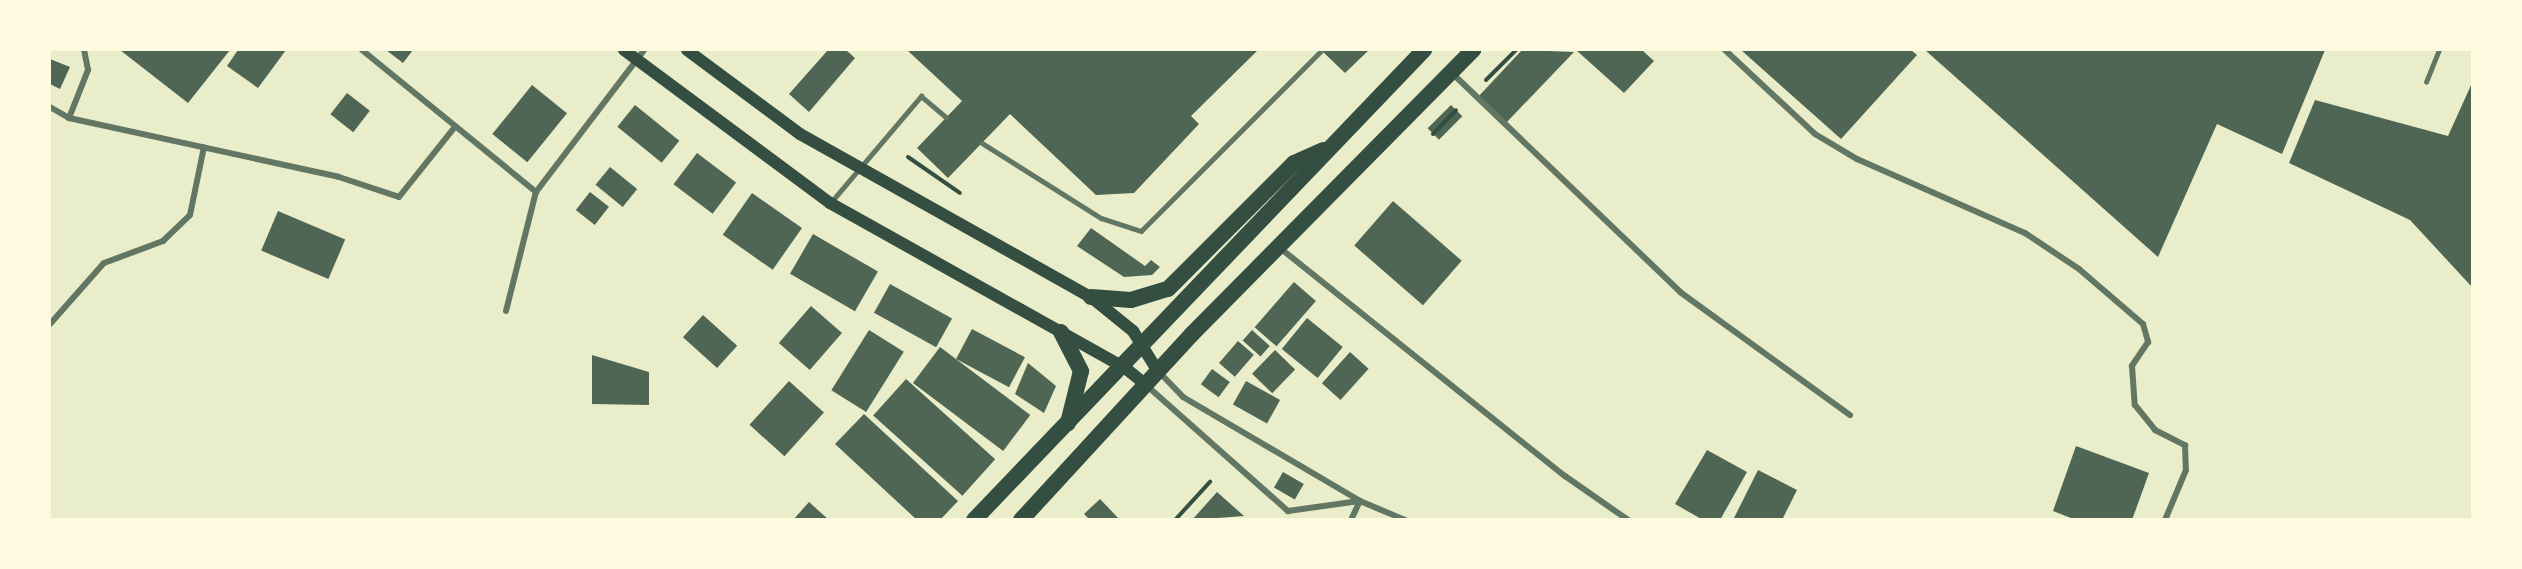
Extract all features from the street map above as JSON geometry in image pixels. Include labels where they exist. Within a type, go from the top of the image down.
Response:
[{"type":"highway","points":[[974,519],[1124,367],[1424,50]]},
{"type":"highway","points":[[1021,519],[1144,383],[1280,248],[1473,50]]},
{"type":"highway","points":[[1091,297],[1131,300],[1168,289],[1294,163],[1329,148]]},
{"type":"highway","points":[[1061,332],[1081,371],[1067,424]]},
{"type":"main road","points":[[624,50],[640,55],[830,203],[1124,367],[1144,383]]},
{"type":"main road","points":[[687,50],[800,134],[856,168],[1091,297],[1144,344],[1157,370]]},
{"type":"street","points":[[69,117],[88,70],[84,50]]},
{"type":"street","points":[[362,50],[454,128],[536,192]]},
{"type":"street","points":[[1725,50],[1815,134],[1857,159],[2025,233],[2079,268],[2144,324],[2148,342],[2132,366],[2135,405],[2155,430],[2185,445],[2186,470],[2165,519]]},
{"type":"street","points":[[506,311],[536,192],[640,55]]},
{"type":"street","points":[[1451,72],[1680,292],[1850,415]]},
{"type":"street","points":[[50,107],[69,117],[204,147],[399,197],[454,128]]},
{"type":"street","points":[[50,324],[104,263],[163,241],[190,215],[204,147]]},
{"type":"street","points":[[1280,248],[1565,476],[1628,519]]},
{"type":"street","points":[[1157,370],[1183,397],[1360,501],[1405,519]]},
{"type":"street","points":[[1144,383],[1288,511],[1360,501]]},
{"type":"street","points":[[1351,519],[1360,501]]},
{"type":"lane","points":[[982,143],[1101,218],[1141,231],[1322,50]]},
{"type":"lane","points":[[2426,82],[2439,50]]},
{"type":"lane","points":[[830,203],[856,168],[921,96],[946,117]]},
{"type":"path","points":[[1486,80],[1516,50]]},
{"type":"path","points":[[1433,134],[1456,110]]},
{"type":"path","points":[[908,157],[960,193]]},
{"type":"path","points":[[1176,519],[1210,482]]},
{"type":"building","points":[[120,50],[230,50],[188,103]]},
{"type":"building","points":[[238,50],[286,50],[258,88],[227,66]]},
{"type":"building","points":[[386,50],[413,50],[403,63]]},
{"type":"building","points":[[828,50],[846,50],[855,58],[809,112],[789,94]]},
{"type":"building","points":[[907,50],[1258,50],[1191,116],[1199,124],[1134,193],[1096,195],[1010,114],[948,178],[917,148],[962,101]]},
{"type":"building","points":[[1321,50],[1369,50],[1345,73]]},
{"type":"building","points":[[1522,50],[1574,52],[1505,124],[1477,98]]},
{"type":"building","points":[[1576,50],[1642,50],[1654,61],[1624,93]]},
{"type":"building","points":[[1741,50],[1911,50],[1917,55],[1841,139]]},
{"type":"building","points":[[1925,50],[2325,50],[2282,154],[2217,124],[2158,257]]},
{"type":"building","points":[[50,59],[70,67],[60,89],[50,84]]},
{"type":"building","points":[[2472,83],[2472,287],[2410,220],[2289,163],[2315,100],[2448,136]]},
{"type":"building","points":[[532,85],[567,113],[527,162],[492,134]]},
{"type":"building","points":[[347,93],[370,111],[353,132],[330,114]]},
{"type":"building","points":[[635,105],[679,141],[662,163],[617,127]]},
{"type":"building","points":[[1451,105],[1462,116],[1439,140],[1428,128]]},
{"type":"building","points":[[697,153],[736,182],[713,214],[674,184]]},
{"type":"building","points":[[610,167],[637,189],[623,207],[596,185]]},
{"type":"building","points":[[590,192],[609,207],[595,225],[576,210]]},
{"type":"building","points":[[752,193],[802,228],[773,270],[723,235]]},
{"type":"building","points":[[1393,201],[1462,261],[1423,305],[1354,246]]},
{"type":"building","points":[[278,211],[345,240],[328,279],[261,251]]},
{"type":"building","points":[[1091,228],[1145,266],[1151,260],[1160,267],[1152,275],[1124,277],[1077,246]]},
{"type":"building","points":[[813,234],[878,271],[855,311],[790,274]]},
{"type":"building","points":[[1294,282],[1316,301],[1277,346],[1255,327]]},
{"type":"building","points":[[890,284],[952,318],[936,347],[874,313]]},
{"type":"building","points":[[811,306],[842,333],[810,370],[779,343]]},
{"type":"building","points":[[703,315],[737,346],[717,368],[683,337]]},
{"type":"building","points":[[1307,318],[1343,347],[1318,378],[1282,349]]},
{"type":"building","points":[[972,329],[1025,357],[1009,387],[956,359]]},
{"type":"building","points":[[869,330],[904,352],[866,412],[831,390]]},
{"type":"building","points":[[1252,330],[1270,346],[1260,356],[1243,340]]},
{"type":"building","points":[[1238,341],[1254,355],[1235,377],[1219,363]]},
{"type":"building","points":[[940,347],[1030,415],[1003,451],[913,383]]},
{"type":"building","points":[[1275,350],[1295,369],[1272,393],[1252,374]]},
{"type":"building","points":[[1350,352],[1369,369],[1340,400],[1322,383]]},
{"type":"building","points":[[592,355],[649,372],[649,405],[592,404]]},
{"type":"building","points":[[1028,363],[1056,386],[1044,413],[1015,394]]},
{"type":"building","points":[[1212,369],[1230,382],[1219,397],[1201,384]]},
{"type":"building","points":[[906,379],[995,459],[962,496],[873,415]]},
{"type":"building","points":[[789,381],[824,412],[784,456],[750,425]]},
{"type":"building","points":[[1246,381],[1280,400],[1267,424],[1233,405]]},
{"type":"building","points":[[864,414],[958,501],[940,520],[917,520],[835,444]]},
{"type":"building","points":[[2076,446],[2149,473],[2132,520],[2076,520],[2053,511]]},
{"type":"building","points":[[1707,450],[1747,472],[1720,520],[1703,520],[1675,504]]},
{"type":"building","points":[[1758,470],[1797,490],[1782,520],[1733,520]]},
{"type":"building","points":[[1283,472],[1304,484],[1295,500],[1274,488]]},
{"type":"building","points":[[1217,492],[1244,516],[1192,520]]},
{"type":"building","points":[[1100,499],[1120,520],[1090,520],[1084,514]]},
{"type":"building","points":[[809,502],[829,520],[793,520]]}]
